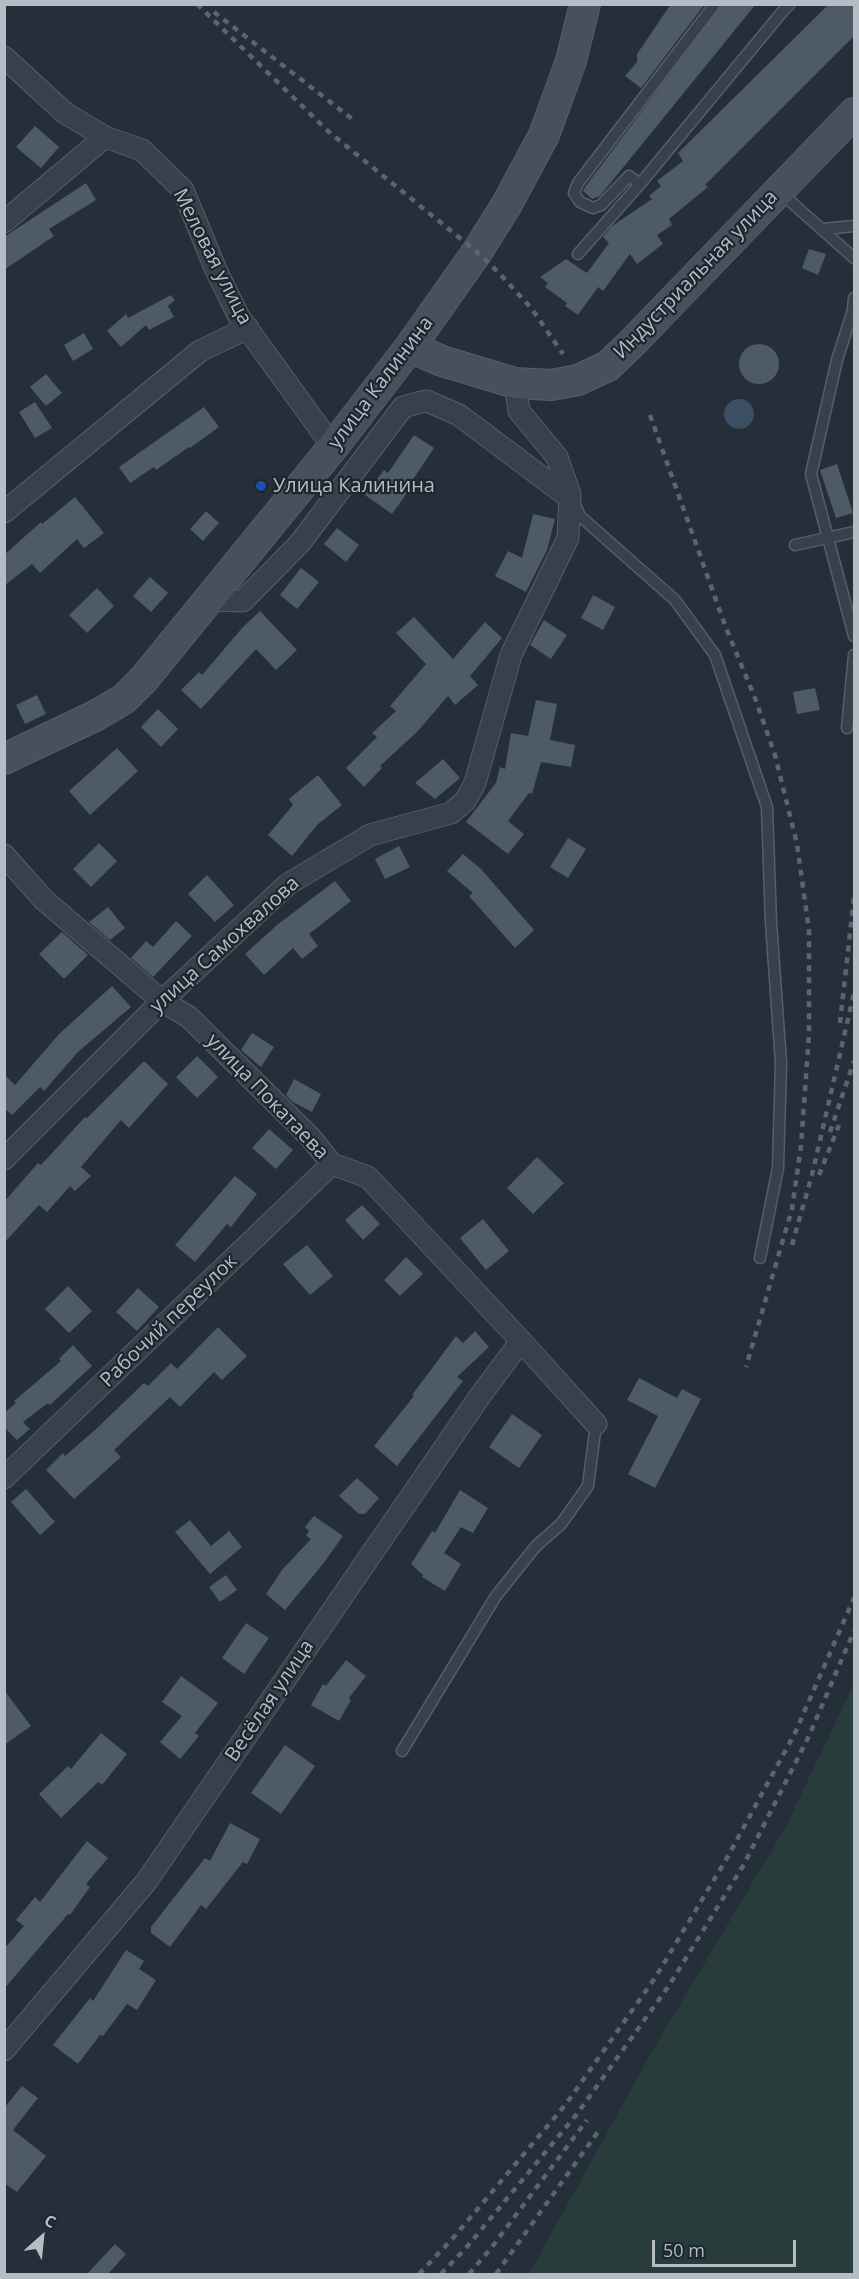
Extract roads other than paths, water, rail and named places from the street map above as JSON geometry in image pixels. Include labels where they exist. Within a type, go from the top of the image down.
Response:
[{"type":"main road","name":"улица Калинина","points":[[4,759],[95,716],[124,699],[144,679],[333,447],[410,347],[477,252],[507,204],[544,135],[571,61],[585,4]]},
{"type":"main road","name":"Индустриальная улица","points":[[410,347],[442,361],[514,383],[551,385],[578,380],[608,366],[855,113]]},
{"type":"street","name":"Меловая улица","points":[[4,57],[65,113],[105,137],[141,150],[183,190],[238,317],[333,447]]},
{"type":"street","points":[[4,222],[105,137]]},
{"type":"street","points":[[4,512],[200,351],[248,328]]},
{"type":"street","name":"улица Самохвалова","points":[[4,1159],[162,1001],[288,884],[370,835],[451,813],[465,801],[475,783],[511,655],[568,538],[570,494],[557,457],[519,411],[514,383]]},
{"type":"street","points":[[208,600],[243,601],[300,543],[404,407],[421,402],[427,401],[459,415],[563,493],[570,494]]},
{"type":"street","name":"улица Покатаева","points":[[4,855],[44,900],[162,1001],[189,1017],[312,1138],[332,1164],[368,1177],[596,1424]]},
{"type":"street","name":"Рабочий переулок","points":[[4,1478],[332,1164]]},
{"type":"street","name":"Весёлая улица","points":[[4,2050],[146,1882],[480,1396],[521,1341]]},
{"type":"lane","points":[[640,184],[629,176],[601,205],[593,208],[580,202],[574,193],[578,183],[715,4]]},
{"type":"lane","points":[[578,254],[640,184],[790,4]]},
{"type":"lane","points":[[779,191],[855,258]]},
{"type":"lane","points":[[823,229],[855,226]]},
{"type":"lane","points":[[855,298],[837,360],[811,474],[855,636]]},
{"type":"lane","points":[[570,494],[580,516],[675,600],[715,656],[767,807],[771,923],[782,1063],[778,1168],[760,1258]]},
{"type":"lane","points":[[795,545],[855,532]]},
{"type":"lane","points":[[847,728],[855,655]]},
{"type":"lane","points":[[402,1751],[496,1596],[536,1546],[561,1524],[588,1486],[596,1424]]},
{"type":"water","points":[[739,399],[750,403],[754,414],[750,425],[739,429],[728,425],[724,414],[728,403]]},
{"type":"railway","points":[[197,4],[329,132],[477,252],[532,309],[563,354]]},
{"type":"railway","points":[[214,12],[356,122]]},
{"type":"railway","points":[[650,415],[726,628],[755,698],[775,755],[797,844],[809,930],[809,1035],[801,1146],[792,1209],[746,1367]]},
{"type":"railway","points":[[840,1023],[854,897]]},
{"type":"railway","points":[[792,1245],[812,1175],[854,993]]},
{"type":"railway","points":[[830,1132],[854,1061]]},
{"type":"railway","points":[[819,1175],[839,1125]]},
{"type":"railway","points":[[419,2274],[454,2237],[566,2104],[655,1978],[727,1858],[795,1733],[854,1598]]},
{"type":"railway","points":[[441,2274],[466,2248],[577,2114],[668,1987],[743,1866],[808,1738],[854,1631]]},
{"type":"railway","points":[[469,2274],[492,2247],[587,2120]]},
{"type":"railway","points":[[496,2274],[600,2129]]},
{"type":"place","name":"Улица Калинина","points":[[261,486]]}]
